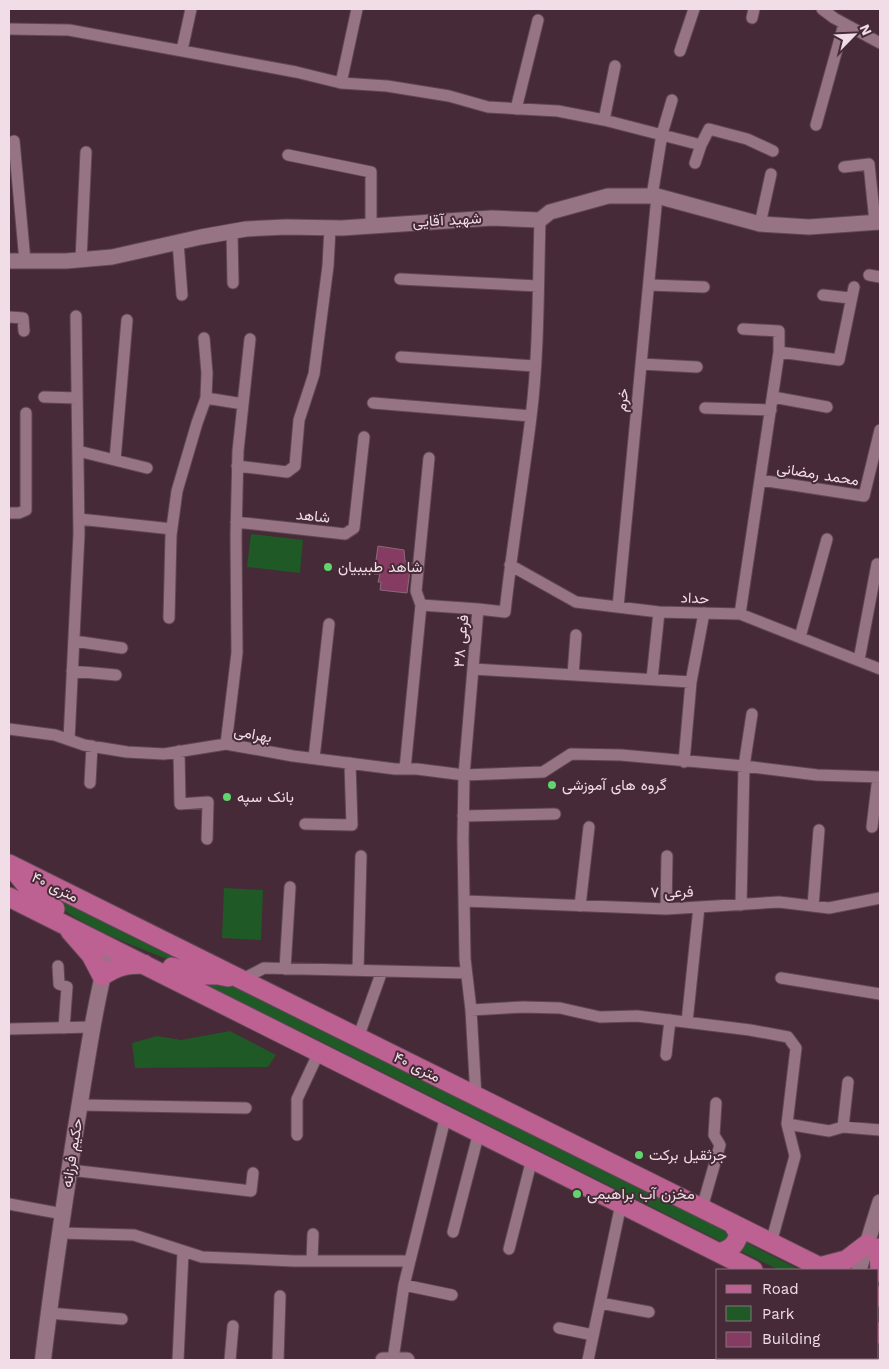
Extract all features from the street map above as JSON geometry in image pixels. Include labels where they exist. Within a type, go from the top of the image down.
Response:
[{"type":"main road","points":[[9,864],[34,895],[67,917],[105,936],[110,948],[126,946],[188,973],[218,975],[241,980]]},
{"type":"main road","name":"۴۰ متری","points":[[9,864],[823,1268]]},
{"type":"main road","name":"۴۰ متری","points":[[9,897],[752,1269]]},
{"type":"main road","points":[[64,924],[90,955],[102,976],[116,967],[144,964]]},
{"type":"main road","name":"حکیم فرزانه","points":[[43,1360],[48,1313],[92,1027],[102,976],[110,948]]},
{"type":"main road","points":[[719,1253],[731,1249],[736,1242],[738,1234],[732,1224]]},
{"type":"main road","points":[[823,1268],[846,1260],[876,1245],[880,1272]]},
{"type":"street","points":[[182,50],[190,9]]},
{"type":"street","points":[[340,83],[357,9]]},
{"type":"street","points":[[680,51],[694,9]]},
{"type":"street","points":[[822,9],[844,24],[880,43]]},
{"type":"street","points":[[516,109],[538,20]]},
{"type":"street","points":[[816,125],[844,24]]},
{"type":"street","points":[[9,29],[69,30],[296,72],[340,83],[396,88],[449,96],[488,107],[558,111],[604,120],[702,145]]},
{"type":"street","points":[[604,120],[615,66]]},
{"type":"street","name":"خرم","points":[[618,607],[649,285],[654,196],[662,134],[672,100]]},
{"type":"street","points":[[695,163],[709,129],[747,138],[773,151]]},
{"type":"street","points":[[14,142],[25,261]]},
{"type":"street","points":[[81,260],[86,152]]},
{"type":"street","points":[[288,155],[371,172],[371,226]]},
{"type":"street","points":[[844,167],[869,164],[878,222]]},
{"type":"street","points":[[760,224],[771,174]]},
{"type":"street","name":"شهید آقایی","points":[[9,261],[81,260],[112,257],[232,232],[286,227],[330,228],[492,218],[540,220],[550,212],[608,196],[654,196],[760,224],[809,227],[878,222]]},
{"type":"street","name":"فرعی ۳۸","points":[[476,1097],[471,1010],[466,973],[464,775],[478,609],[505,612],[531,416],[535,366],[540,220]]},
{"type":"street","points":[[238,466],[287,472],[295,466],[299,420],[314,374],[328,266],[330,228]]},
{"type":"street","points":[[232,232],[233,283]]},
{"type":"street","points":[[178,242],[182,295]]},
{"type":"street","points":[[400,279],[538,286]]},
{"type":"street","points":[[649,285],[704,287]]},
{"type":"street","points":[[780,352],[839,360],[852,293],[823,296]]},
{"type":"street","points":[[69,740],[79,520],[76,316]]},
{"type":"street","points":[[9,317],[23,318],[24,330]]},
{"type":"street","points":[[115,460],[127,320]]},
{"type":"street","points":[[740,614],[780,352],[779,331],[743,329]]},
{"type":"street","points":[[169,618],[172,529],[178,492],[206,398],[207,373],[204,338]]},
{"type":"street","points":[[226,744],[237,653],[236,522],[238,466],[250,339]]},
{"type":"street","points":[[401,356],[535,366]]},
{"type":"street","points":[[641,364],[697,367]]},
{"type":"street","points":[[44,397],[77,398]]},
{"type":"street","points":[[773,397],[827,407]]},
{"type":"street","points":[[206,398],[243,404]]},
{"type":"street","points":[[374,402],[531,416]]},
{"type":"street","points":[[705,408],[770,410]]},
{"type":"street","points":[[9,513],[19,513],[26,510],[26,413]]},
{"type":"street","name":"محمد رمضانی","points":[[760,480],[864,496],[880,430]]},
{"type":"street","name":"شاهد","points":[[236,522],[345,534],[350,531],[354,528],[364,437]]},
{"type":"street","points":[[78,451],[147,468]]},
{"type":"street","points":[[405,769],[420,605],[416,591],[429,458]]},
{"type":"street","points":[[79,520],[172,529]]},
{"type":"street","points":[[800,637],[827,539]]},
{"type":"street","points":[[859,660],[878,564]]},
{"type":"street","name":"حداد","points":[[510,565],[576,602],[658,612],[740,614],[880,669]]},
{"type":"street","points":[[420,605],[478,609]]},
{"type":"street","points":[[652,680],[658,612]]},
{"type":"street","points":[[684,762],[691,682],[704,614]]},
{"type":"street","points":[[314,758],[329,624]]},
{"type":"street","points":[[573,675],[576,635]]},
{"type":"street","points":[[74,641],[122,648]]},
{"type":"street","points":[[473,669],[691,682]]},
{"type":"street","points":[[72,670],[116,675]]},
{"type":"street","points":[[741,904],[744,766],[752,714]]},
{"type":"street","name":"بهرامی","points":[[9,730],[55,735],[92,746],[127,752],[164,754],[226,744],[394,770],[417,769],[464,775],[543,772],[571,754],[744,766],[817,775],[879,777]]},
{"type":"street","points":[[90,783],[92,746]]},
{"type":"street","points":[[180,751],[180,804],[208,802],[207,839]]},
{"type":"street","points":[[305,824],[352,825],[350,763]]},
{"type":"street","points":[[872,827],[879,777]]},
{"type":"street","points":[[463,816],[555,814]]},
{"type":"street","points":[[580,906],[589,827]]},
{"type":"street","points":[[813,906],[819,830]]},
{"type":"street","points":[[358,970],[361,856]]},
{"type":"street","points":[[666,908],[667,856]]},
{"type":"street","points":[[285,969],[290,887]]},
{"type":"street","name":"فرعی ۷","points":[[464,902],[526,902],[580,906],[666,908],[780,902],[830,908],[880,898]]},
{"type":"street","points":[[687,1022],[698,907]]},
{"type":"street","points":[[58,966],[59,984],[67,987],[64,1028]]},
{"type":"street","points":[[241,980],[264,968],[466,973]]},
{"type":"street","points":[[358,1038],[382,971]]},
{"type":"street","points":[[781,978],[880,994]]},
{"type":"street","points":[[471,1010],[523,1007],[560,1008],[600,1018],[637,1016],[750,1030],[788,1037],[796,1048],[787,1124],[795,1156],[772,1243]]},
{"type":"street","points":[[666,1055],[670,1020]]},
{"type":"street","points":[[9,1029],[92,1027]]},
{"type":"street","points":[[297,1135],[297,1099],[320,1052]]},
{"type":"street","points":[[843,1127],[848,1082]]},
{"type":"street","points":[[702,1208],[720,1145],[714,1134],[716,1103]]},
{"type":"street","points":[[80,1105],[246,1108]]},
{"type":"street","points":[[394,1360],[404,1286],[446,1115]]},
{"type":"street","points":[[787,1124],[829,1131],[843,1127],[880,1130]]},
{"type":"street","points":[[453,1232],[479,1132]]},
{"type":"street","points":[[509,1249],[532,1159]]},
{"type":"street","points":[[70,1170],[251,1191],[253,1173]]},
{"type":"street","points":[[872,1269],[880,1202]]},
{"type":"street","points":[[9,1204],[63,1214]]},
{"type":"street","points":[[588,1360],[621,1204]]},
{"type":"street","points":[[60,1233],[134,1235],[202,1257],[312,1261],[410,1260]]},
{"type":"street","points":[[312,1261],[313,1234]]},
{"type":"street","points":[[860,1269],[876,1245]]},
{"type":"street","points":[[178,1360],[183,1252]]},
{"type":"street","points":[[404,1286],[452,1295]]},
{"type":"street","points":[[278,1360],[280,1296]]},
{"type":"street","points":[[600,1303],[649,1312]]},
{"type":"street","points":[[48,1313],[122,1319]]},
{"type":"street","points":[[230,1360],[233,1326]]},
{"type":"street","points":[[560,1328],[593,1335]]},
{"type":"green space","points":[[251,534],[303,540],[300,573],[247,567]]},
{"type":"green space","points":[[35,888],[120,925],[195,964],[188,967],[107,934],[69,914]]},
{"type":"green space","points":[[224,888],[263,890],[261,940],[222,938]]},
{"type":"green space","points":[[194,982],[229,984],[250,991],[735,1233],[728,1243],[720,1241],[302,1032]]},
{"type":"green space","points":[[230,1031],[276,1055],[268,1067],[135,1068],[132,1043],[157,1036],[181,1040]]},
{"type":"green space","points":[[743,1241],[798,1269],[777,1269],[739,1250]]},
{"type":"building","points":[[378,546],[404,550],[405,561],[411,562],[407,593],[380,590],[381,582],[378,582],[380,574],[374,574]]},
{"type":"place","name":"شاهد طبیبیان","points":[[328,567]]},
{"type":"place","name":"گروه های آموزشی","points":[[552,785]]},
{"type":"place","name":"بانک سپه","points":[[227,797]]},
{"type":"place","name":"جرثقیل برکت","points":[[639,1155]]},
{"type":"place","name":"مخزن آب براهیمی","points":[[577,1194]]}]
